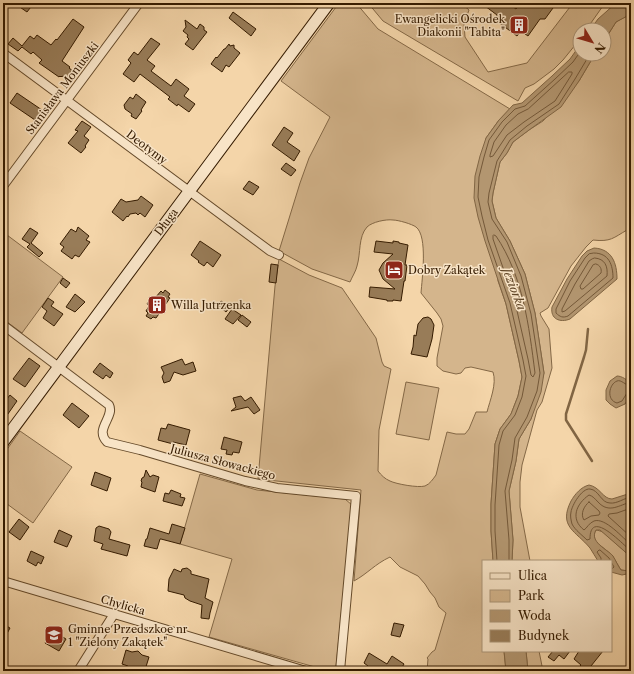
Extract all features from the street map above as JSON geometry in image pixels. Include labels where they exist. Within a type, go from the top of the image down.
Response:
[{"type":"street","name":"Stanisława Moniuszki","points":[[3,186],[140,3]]},
{"type":"street","name":"Długa","points":[[3,442],[329,3]]},
{"type":"street","name":"Deotymy","points":[[3,53],[189,192],[270,251],[279,255]]},
{"type":"street","name":"Juliusza Słowackiego","points":[[3,325],[110,405],[111,410],[103,428],[104,438],[107,442],[277,488],[356,496],[340,671]]},
{"type":"street","name":"Chylicka","points":[[3,581],[306,671]]},
{"type":"street","points":[[78,671],[114,614]]},
{"type":"green space","points":[[339,3],[356,3],[378,29],[510,109],[499,120],[486,138],[498,281],[506,304],[522,377],[518,396],[511,414],[500,429],[495,444],[491,504],[493,560],[482,560],[482,652],[504,652],[506,671],[427,671],[427,658],[435,650],[446,613],[439,607],[435,598],[425,584],[418,576],[400,567],[390,557],[354,581],[361,490],[258,479],[275,286],[279,259],[309,275],[342,288],[376,338],[382,362],[384,366],[391,369],[379,430],[378,471],[386,479],[412,486],[425,486],[428,484],[436,475],[447,432],[465,434],[469,429],[476,412],[487,412],[494,387],[493,372],[471,367],[465,368],[461,373],[456,374],[443,371],[437,366],[443,326],[437,313],[421,293],[423,248],[420,232],[416,227],[405,222],[390,220],[383,220],[369,225],[362,235],[356,270],[350,282],[312,269],[279,251],[309,158],[330,117],[281,81]]},
{"type":"green space","points":[[368,3],[461,3],[469,10],[464,24],[465,37],[488,72],[527,63],[573,3],[605,3],[592,22],[572,22],[572,49],[554,69],[534,84],[525,88],[518,101],[383,21]]},
{"type":"green space","points":[[631,14],[631,231],[627,230],[608,240],[593,240],[571,266],[548,308],[540,313],[549,329],[552,368],[542,402],[537,410],[522,465],[520,482],[520,507],[530,560],[512,560],[513,540],[509,491],[516,461],[519,439],[531,419],[544,373],[535,313],[525,274],[510,241],[496,218],[492,201],[493,193],[500,162],[513,142],[543,121],[579,81],[590,62],[612,62],[612,28],[616,22]]},
{"type":"green space","points":[[3,232],[63,277],[22,333],[3,319]]},
{"type":"green space","points":[[406,382],[439,388],[429,440],[396,434]]},
{"type":"green space","points":[[20,431],[72,467],[33,523],[3,501],[3,455]]},
{"type":"green space","points":[[200,474],[257,490],[345,499],[352,505],[336,667],[329,671],[209,637],[232,559],[180,544]]},
{"type":"green space","points":[[596,530],[603,532],[631,557],[631,570],[621,570],[612,555],[595,541],[594,534]]},
{"type":"green space","points":[[526,652],[539,652],[543,671],[528,671]]},
{"type":"water","points":[[616,3],[631,3],[631,14],[616,22],[612,28],[612,22],[596,22]]},
{"type":"water","name":"Jeziorka","points":[[572,56],[572,62],[590,62],[561,107],[513,142],[500,162],[492,201],[496,218],[510,241],[525,274],[535,313],[544,373],[541,392],[531,419],[519,439],[516,461],[509,491],[513,540],[512,560],[493,560],[491,504],[495,444],[500,429],[511,414],[518,396],[522,377],[506,304],[478,217],[474,198],[475,176],[486,138],[499,120],[513,105],[522,103]]},
{"type":"water","points":[[594,248],[605,251],[612,258],[616,268],[617,279],[570,319],[556,319],[552,311],[552,307],[567,279],[582,256],[587,251]]},
{"type":"water","points":[[617,376],[623,377],[631,383],[631,394],[625,404],[616,408],[606,400],[606,390],[610,381]]},
{"type":"water","points":[[589,485],[593,486],[606,497],[612,499],[631,493],[631,557],[600,530],[596,530],[594,534],[597,542],[613,556],[621,570],[631,570],[631,573],[622,575],[612,572],[612,560],[597,560],[585,542],[570,528],[567,517],[568,510],[574,496],[583,487]]},
{"type":"water","points":[[504,652],[526,652],[528,671],[506,671]]},
{"type":"building","points":[[14,3],[34,3],[27,12]]},
{"type":"building","name":"Ewangelicki Ośrodek Diakonii \"Tabita\"","points":[[481,3],[508,3],[516,9],[521,3],[550,3],[553,8],[545,19],[540,19],[528,36],[521,31],[517,36],[494,19],[497,15]]},
{"type":"building","points":[[233,12],[256,29],[251,36],[229,18]]},
{"type":"building","points":[[73,19],[84,27],[62,61],[73,71],[67,79],[62,76],[59,77],[39,63],[42,60],[33,52],[31,54],[22,47],[18,51],[8,44],[13,38],[22,46],[30,36],[34,39],[37,35],[51,45],[56,39],[57,40]]},
{"type":"building","points":[[185,20],[197,29],[200,24],[207,32],[193,50],[185,44],[189,39],[187,37],[188,35],[183,31],[186,27]]},
{"type":"building","points":[[151,38],[160,44],[147,60],[155,66],[151,71],[171,86],[176,79],[189,89],[184,96],[195,104],[189,112],[178,104],[177,106],[168,99],[170,97],[140,74],[134,82],[123,74],[131,63],[128,60],[134,52],[138,55]]},
{"type":"building","points":[[229,44],[230,46],[234,45],[234,48],[240,53],[229,67],[226,65],[222,72],[211,64]]},
{"type":"building","points":[[17,93],[42,110],[35,120],[10,103]]},
{"type":"building","points":[[136,94],[146,102],[136,119],[125,109],[124,105],[130,97],[133,99]]},
{"type":"building","points":[[82,121],[91,127],[84,136],[89,140],[81,153],[68,143],[78,131],[75,130]]},
{"type":"building","points":[[284,127],[293,133],[287,142],[300,151],[294,161],[272,145]]},
{"type":"building","points":[[286,163],[296,170],[291,176],[281,169]]},
{"type":"building","points":[[249,181],[259,187],[253,195],[243,189]]},
{"type":"building","points":[[141,196],[153,205],[145,217],[140,213],[138,215],[136,213],[130,214],[123,221],[112,212],[121,199],[126,202],[138,200]]},
{"type":"building","points":[[78,227],[89,236],[86,240],[90,242],[79,257],[75,255],[72,259],[61,251],[64,247],[60,244],[71,229],[76,232]]},
{"type":"building","points":[[30,228],[38,233],[31,243],[43,253],[39,257],[27,247],[30,244],[22,239]]},
{"type":"building","points":[[200,241],[221,255],[213,267],[207,262],[204,266],[191,255]]},
{"type":"building","name":"Dobry Zakątek","points":[[376,241],[393,243],[393,241],[408,245],[405,265],[407,265],[405,281],[401,301],[387,301],[369,297],[370,287],[395,289],[383,279],[379,270],[383,263],[393,254],[374,252]]},
{"type":"building","points":[[271,264],[278,265],[276,283],[269,282]]},
{"type":"building","points":[[63,278],[70,283],[66,288],[60,283]]},
{"type":"building","name":"Willa Jutrzenka","points":[[165,290],[170,294],[168,297],[170,298],[156,318],[153,317],[151,319],[146,316],[148,313],[146,311],[149,306],[147,304],[151,298],[155,298],[161,291],[163,293]]},
{"type":"building","points":[[75,294],[85,302],[75,312],[66,307]]},
{"type":"building","points":[[48,298],[54,302],[51,306],[63,314],[54,326],[43,318],[47,311],[42,307]]},
{"type":"building","points":[[221,301],[230,307],[226,312],[218,305]]},
{"type":"building","points":[[232,309],[241,315],[233,324],[225,319]]},
{"type":"building","points":[[242,315],[251,322],[247,327],[238,320]]},
{"type":"building","points":[[428,317],[434,325],[427,357],[411,354],[414,335],[416,336],[418,324],[423,318]]},
{"type":"building","points":[[29,358],[40,366],[25,387],[13,379]]},
{"type":"building","points":[[182,359],[185,365],[193,362],[196,371],[183,375],[174,372],[170,381],[164,383],[162,377],[164,373],[161,367]]},
{"type":"building","points":[[100,363],[113,373],[110,378],[106,375],[103,379],[93,372]]},
{"type":"building","points":[[10,395],[17,401],[3,421],[3,404]]},
{"type":"building","points":[[241,396],[245,401],[251,397],[260,410],[254,414],[248,407],[231,411],[236,407],[233,398]]},
{"type":"building","points":[[72,403],[89,416],[79,428],[63,415]]},
{"type":"building","points":[[168,424],[190,430],[186,445],[173,442],[173,444],[158,440],[161,428],[166,429]]},
{"type":"building","points":[[224,437],[242,442],[239,453],[233,452],[232,455],[226,454],[227,450],[221,449]]},
{"type":"building","points":[[146,470],[150,477],[153,475],[159,477],[155,492],[141,487],[141,481]]},
{"type":"building","points":[[95,472],[111,478],[107,491],[91,485]]},
{"type":"building","points":[[171,490],[181,494],[180,497],[185,498],[182,506],[163,501],[165,493],[169,494]]},
{"type":"building","points":[[19,519],[29,527],[20,540],[9,532]]},
{"type":"building","points":[[172,524],[185,528],[180,544],[160,539],[157,549],[144,546],[150,528],[169,534]]},
{"type":"building","points":[[99,526],[109,529],[111,532],[109,539],[130,545],[127,556],[101,549],[103,544],[94,541],[96,528]]},
{"type":"building","points":[[59,530],[72,536],[67,547],[54,542]]},
{"type":"building","points":[[31,551],[44,557],[41,564],[38,562],[36,566],[27,561]]},
{"type":"building","points":[[187,568],[191,571],[191,574],[209,579],[205,598],[213,602],[209,619],[201,618],[202,605],[190,601],[185,598],[184,595],[168,591],[169,579],[174,569],[181,572],[182,569]]},
{"type":"building","points":[[394,623],[404,625],[400,637],[391,635]]},
{"type":"building","points":[[3,624],[10,628],[3,641]]},
{"type":"building","points":[[50,629],[66,639],[59,651],[45,643],[49,637],[47,635]]},
{"type":"building","points":[[126,650],[132,652],[138,651],[142,655],[149,657],[145,670],[138,669],[136,671],[134,668],[130,670],[128,666],[122,664]]},
{"type":"building","points":[[552,652],[569,652],[564,659],[559,655],[554,661],[548,657]]},
{"type":"building","points":[[578,652],[602,652],[587,671],[574,659]]},
{"type":"building","points":[[369,653],[387,664],[392,656],[404,664],[400,671],[373,671],[364,663]]},
{"type":"waterway","points":[[588,329],[586,350],[566,414],[566,420],[592,461]]},
{"type":"place","name":"Ewangelicki Ośrodek Diakonii \"Tabita\"","points":[[519,25]]},
{"type":"place","name":"Dobry Zakątek","points":[[394,270]]},
{"type":"place","name":"Willa Jutrzenka","points":[[157,305]]},
{"type":"place","name":"Gminne Przedszkoe nr 1 \"Zielony Zakątek\"","points":[[54,635]]}]
